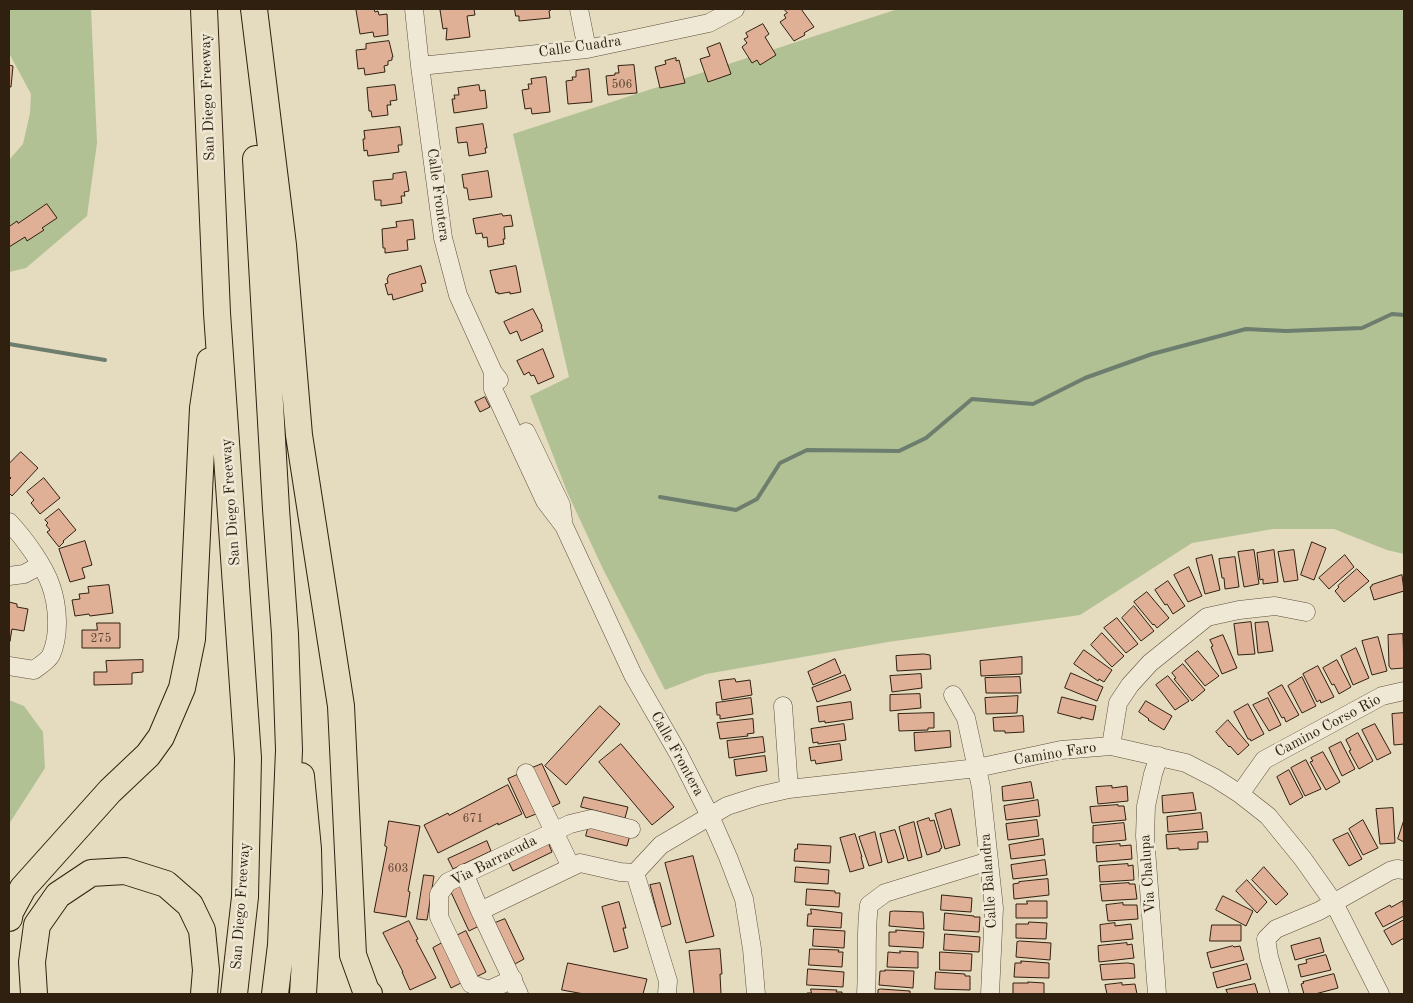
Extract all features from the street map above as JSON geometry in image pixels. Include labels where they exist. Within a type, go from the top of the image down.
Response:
[{"type":"highway","name":"San Diego Freeway","points":[[204,9],[218,313],[248,758],[245,897],[234,994]]},
{"type":"highway","points":[[248,9],[276,509],[285,634],[288,750],[281,945],[275,994]]},
{"type":"highway","points":[[254,9],[282,245],[299,435],[341,706],[353,955],[366,991],[369,994]]},
{"type":"highway","points":[[9,918],[10,912],[23,888],[110,791],[148,756],[161,737],[182,688],[192,639],[203,408],[218,313]]},
{"type":"highway","points":[[285,634],[294,698],[308,849],[309,892],[303,994]]},
{"type":"highway","points":[[34,994],[32,962],[37,925],[58,895],[91,873],[125,870],[166,884],[190,905],[202,930],[206,970],[204,994]]},
{"type":"highway","points":[[32,962],[46,994]]},
{"type":"street","name":"Calle Frontera","points":[[414,9],[443,238],[458,295],[492,372],[493,388],[545,501],[564,526],[633,675],[678,752],[728,857],[744,899],[752,949],[756,994]]},
{"type":"street","points":[[579,9],[586,49]]},
{"type":"street","name":"Calle Cuadra","points":[[420,66],[586,49],[708,23],[735,9]]},
{"type":"street","points":[[9,522],[17,530],[41,565],[51,586],[56,610],[56,637],[51,656],[34,670],[9,666]]},
{"type":"street","points":[[9,576],[24,574],[41,565]]},
{"type":"street","points":[[1111,746],[1118,703],[1130,685],[1150,663],[1207,618],[1239,610],[1275,606],[1306,612]]},
{"type":"street","name":"Camino Corso Rio","points":[[1240,794],[1264,760],[1382,696],[1404,691]]},
{"type":"street","name":"Calle Balandra","points":[[953,695],[966,718],[981,787],[994,908],[990,994]]},
{"type":"street","points":[[783,706],[789,789]]},
{"type":"street","name":"Camino Faro","points":[[635,873],[662,845],[710,816],[758,796],[789,789],[977,768],[1061,750],[1111,746],[1186,763],[1240,794],[1268,816],[1303,859],[1334,902],[1380,994]]},
{"type":"street","name":"Via Chalupa","points":[[1157,994],[1144,836],[1146,806],[1159,756]]},
{"type":"street","points":[[526,773],[572,867]]},
{"type":"street","name":"Via Barracuda","points":[[516,987],[488,990],[471,984],[439,918],[439,894],[448,882],[570,824],[591,818],[631,829]]},
{"type":"street","points":[[866,994],[868,970],[866,924],[868,905],[885,893],[989,861]]},
{"type":"street","points":[[480,911],[580,863],[620,872],[635,873],[668,981],[667,994]]},
{"type":"street","points":[[1280,994],[1269,957],[1266,939],[1276,929],[1334,902],[1390,871],[1404,870]]},
{"type":"street","points":[[464,874],[516,987]]},
{"type":"green space","points":[[9,9],[91,9],[97,143],[87,216],[26,268],[9,272],[9,160],[23,144],[30,113],[31,94],[9,53]]},
{"type":"green space","points":[[898,9],[1404,9],[1404,554],[1387,550],[1334,529],[1273,529],[1192,543],[1080,615],[888,642],[706,674],[665,690],[603,569],[568,494],[530,396],[569,377],[513,134]]},
{"type":"green space","points":[[9,700],[24,706],[43,732],[45,768],[9,824]]},
{"type":"building","points":[[374,9],[375,12],[378,11],[379,15],[387,14],[388,35],[374,37],[373,32],[360,34],[356,10]]},
{"type":"building","points":[[474,9],[475,15],[467,16],[470,37],[446,40],[447,28],[443,29],[440,10]]},
{"type":"building","points":[[515,9],[551,9],[549,11],[550,18],[519,21],[519,16],[516,16]]},
{"type":"building","points":[[784,9],[801,9],[814,27],[794,41],[780,22],[786,18],[784,15],[787,13]]},
{"type":"building","points":[[763,24],[769,34],[765,37],[776,55],[760,65],[757,60],[752,63],[742,47],[747,43],[744,39],[748,37],[746,33]]},
{"type":"building","points":[[389,41],[393,57],[392,60],[388,61],[388,65],[384,66],[385,72],[365,75],[364,68],[358,69],[356,50],[366,49],[366,44]]},
{"type":"building","points":[[720,43],[731,74],[708,82],[700,59],[710,56],[707,48]]},
{"type":"building","points":[[676,58],[676,61],[679,60],[685,83],[660,88],[655,67],[666,64],[665,61]]},
{"type":"building","points":[[9,65],[13,66],[11,87],[9,87]]},
{"type":"building","points":[[634,65],[637,93],[608,95],[606,76],[619,73],[618,66]]},
{"type":"building","points":[[589,69],[592,102],[568,104],[566,81],[573,80],[572,77],[576,77],[576,71]]},
{"type":"building","points":[[546,77],[550,112],[532,114],[531,108],[525,109],[522,90],[529,89],[528,84],[532,84],[531,79]]},
{"type":"building","points":[[395,85],[397,100],[390,101],[391,105],[387,105],[388,115],[372,117],[371,111],[369,111],[367,88]]},
{"type":"building","points":[[479,85],[480,91],[485,90],[487,108],[454,113],[452,99],[455,99],[454,95],[459,95],[458,88]]},
{"type":"building","points":[[483,124],[487,148],[485,148],[486,153],[469,156],[467,142],[458,143],[456,128]]},
{"type":"building","points":[[400,127],[402,145],[398,145],[399,152],[368,156],[367,150],[364,151],[364,131]]},
{"type":"building","points":[[488,171],[492,197],[469,200],[467,188],[464,188],[462,175]]},
{"type":"building","points":[[406,172],[409,191],[404,192],[405,196],[401,196],[402,203],[381,206],[381,200],[375,200],[373,181],[393,179],[393,174]]},
{"type":"building","points":[[47,204],[57,218],[42,228],[44,230],[27,241],[25,237],[9,247],[9,223],[10,226],[17,221],[18,223]]},
{"type":"building","points":[[502,214],[503,216],[511,215],[513,226],[504,227],[504,244],[488,247],[487,237],[483,238],[482,233],[476,234],[473,219]]},
{"type":"building","points":[[413,220],[415,239],[407,240],[408,250],[385,253],[382,229],[397,227],[396,222]]},
{"type":"building","points":[[421,266],[426,283],[421,284],[423,291],[393,300],[392,294],[388,295],[385,284],[388,283],[389,275]]},
{"type":"building","points":[[516,266],[521,292],[510,294],[510,292],[496,293],[490,271]]},
{"type":"building","points":[[533,309],[543,331],[521,341],[517,331],[510,334],[504,322]]},
{"type":"building","points":[[543,349],[554,377],[538,384],[534,375],[531,376],[529,372],[524,375],[517,361]]},
{"type":"building","points":[[485,397],[490,407],[480,412],[475,402]]},
{"type":"building","points":[[21,452],[38,468],[12,496],[9,493],[9,480],[11,478],[9,476],[9,464]]},
{"type":"building","points":[[44,478],[60,498],[40,514],[31,503],[34,500],[27,492]]},
{"type":"building","points":[[59,509],[76,530],[59,547],[47,532],[50,530],[45,520]]},
{"type":"building","points":[[85,541],[92,565],[82,568],[85,578],[70,582],[59,549]]},
{"type":"building","points":[[1312,542],[1326,548],[1314,580],[1301,575]]},
{"type":"building","points":[[1254,550],[1259,584],[1244,587],[1238,552]]},
{"type":"building","points":[[1274,550],[1278,582],[1263,584],[1263,579],[1260,580],[1257,553]]},
{"type":"building","points":[[1294,550],[1298,580],[1284,582],[1278,552]]},
{"type":"building","points":[[1212,555],[1220,590],[1205,594],[1196,559]]},
{"type":"building","points":[[1345,555],[1354,567],[1329,589],[1319,578]]},
{"type":"building","points":[[1235,557],[1239,587],[1225,589],[1219,559]]},
{"type":"building","points":[[1189,567],[1202,596],[1188,602],[1174,575]]},
{"type":"building","points":[[1357,569],[1369,581],[1344,602],[1335,591]]},
{"type":"building","points":[[1402,575],[1404,591],[1374,600],[1370,587],[1372,585]]},
{"type":"building","points":[[1168,581],[1185,606],[1173,614],[1155,590]]},
{"type":"building","points":[[109,585],[113,613],[75,616],[72,600],[80,599],[79,594],[89,593],[88,587]]},
{"type":"building","points":[[1147,592],[1169,618],[1157,628],[1134,602]]},
{"type":"building","points":[[9,602],[17,604],[17,607],[28,609],[24,631],[12,629],[10,641]]},
{"type":"building","points":[[1134,606],[1154,631],[1141,641],[1122,618]]},
{"type":"building","points":[[1117,618],[1138,644],[1126,653],[1104,628]]},
{"type":"building","points":[[1251,622],[1255,654],[1238,655],[1234,624]]},
{"type":"building","points":[[1268,622],[1273,651],[1258,653],[1255,623]]},
{"type":"building","points":[[97,623],[120,623],[120,648],[82,648],[82,630],[97,630]]},
{"type":"building","points":[[1102,633],[1124,656],[1112,667],[1091,645]]},
{"type":"building","points":[[1403,634],[1404,668],[1391,669],[1389,666],[1388,635]]},
{"type":"building","points":[[1223,635],[1237,668],[1222,674],[1210,640]]},
{"type":"building","points":[[1378,637],[1387,671],[1372,675],[1362,641]]},
{"type":"building","points":[[1356,648],[1369,678],[1353,685],[1341,656]]},
{"type":"building","points":[[1084,650],[1112,670],[1104,682],[1099,679],[1098,681],[1074,664]]},
{"type":"building","points":[[1198,651],[1219,676],[1205,686],[1185,661]]},
{"type":"building","points":[[930,655],[931,669],[897,671],[896,656]]},
{"type":"building","points":[[1022,657],[1022,674],[981,676],[980,661]]},
{"type":"building","points":[[835,659],[841,673],[813,685],[808,672]]},
{"type":"building","points":[[143,660],[143,672],[132,673],[132,684],[94,685],[94,672],[107,672],[106,661]]},
{"type":"building","points":[[1337,660],[1351,687],[1339,694],[1323,668]]},
{"type":"building","points":[[1183,664],[1205,690],[1192,701],[1174,679],[1176,678],[1172,673]]},
{"type":"building","points":[[1318,666],[1334,697],[1321,703],[1320,700],[1317,702],[1303,674]]},
{"type":"building","points":[[1071,673],[1103,687],[1097,701],[1065,688]]},
{"type":"building","points":[[921,674],[922,688],[892,692],[890,676]]},
{"type":"building","points":[[845,675],[851,690],[817,702],[812,688]]},
{"type":"building","points":[[1168,676],[1189,701],[1175,710],[1156,685]]},
{"type":"building","points":[[1020,677],[1021,693],[986,693],[985,678]]},
{"type":"building","points":[[1302,677],[1316,706],[1302,713],[1288,686]]},
{"type":"building","points":[[735,679],[736,682],[750,680],[752,695],[722,700],[719,681]]},
{"type":"building","points":[[1282,685],[1299,715],[1286,722],[1268,693]]},
{"type":"building","points":[[920,694],[921,708],[890,711],[890,695]]},
{"type":"building","points":[[1018,696],[1017,713],[986,714],[985,698]]},
{"type":"building","points":[[1062,697],[1096,706],[1093,720],[1058,713]]},
{"type":"building","points":[[751,698],[753,714],[720,719],[720,715],[717,715],[716,703]]},
{"type":"building","points":[[1268,698],[1281,725],[1269,731],[1253,705]]},
{"type":"building","points":[[1146,701],[1172,716],[1164,730],[1139,712]]},
{"type":"building","points":[[851,702],[853,719],[825,723],[825,721],[819,722],[817,707]]},
{"type":"building","points":[[1248,704],[1264,734],[1251,741],[1248,739],[1234,712]]},
{"type":"building","points":[[600,706],[620,724],[566,785],[545,766]]},
{"type":"building","points":[[934,713],[934,728],[899,731],[898,714]]},
{"type":"building","points":[[1404,713],[1404,744],[1394,745],[1392,714]]},
{"type":"building","points":[[1023,716],[1024,732],[1005,733],[1005,731],[994,731],[993,718]]},
{"type":"building","points":[[753,719],[754,733],[747,734],[748,736],[720,739],[717,723]]},
{"type":"building","points":[[1228,720],[1249,745],[1238,755],[1216,732]]},
{"type":"building","points":[[844,724],[846,740],[813,743],[811,729]]},
{"type":"building","points":[[1375,724],[1391,753],[1377,760],[1362,730]]},
{"type":"building","points":[[950,731],[951,747],[915,751],[914,733]]},
{"type":"building","points":[[1358,733],[1373,761],[1359,769],[1349,751],[1351,750],[1346,740]]},
{"type":"building","points":[[763,737],[765,752],[729,758],[727,741]]},
{"type":"building","points":[[1341,742],[1355,769],[1342,776],[1329,748]]},
{"type":"building","points":[[621,744],[674,807],[652,825],[599,762]]},
{"type":"building","points":[[840,744],[842,760],[816,764],[815,760],[811,761],[809,748]]},
{"type":"building","points":[[1323,752],[1340,782],[1326,790],[1310,762],[1313,761],[1311,758]]},
{"type":"building","points":[[765,756],[767,771],[736,776],[734,760]]},
{"type":"building","points":[[1306,760],[1321,789],[1305,796],[1291,768]]},
{"type":"building","points":[[542,764],[560,803],[550,808],[532,768]]},
{"type":"building","points":[[1289,770],[1303,797],[1290,805],[1277,777]]},
{"type":"building","points":[[517,775],[536,814],[526,818],[508,779]]},
{"type":"building","points":[[1031,782],[1034,798],[1003,801],[1002,787]]},
{"type":"building","points":[[508,785],[522,814],[498,825],[498,823],[438,853],[424,825],[448,813],[449,815]]},
{"type":"building","points":[[1112,786],[1112,788],[1127,786],[1128,801],[1098,804],[1096,787]]},
{"type":"building","points":[[1193,793],[1196,810],[1163,813],[1162,796]]},
{"type":"building","points":[[584,797],[628,807],[625,818],[581,807]]},
{"type":"building","points":[[1038,800],[1040,816],[1006,820],[1004,806]]},
{"type":"building","points":[[1124,806],[1126,820],[1092,823],[1090,807]]},
{"type":"building","points":[[1393,808],[1395,843],[1380,844],[1376,809]]},
{"type":"building","points":[[951,809],[960,845],[945,849],[935,814]]},
{"type":"building","points":[[1201,813],[1203,829],[1168,832],[1167,817]]},
{"type":"building","points":[[929,818],[930,821],[934,820],[942,848],[940,851],[927,855],[917,822]]},
{"type":"building","points":[[1037,820],[1039,836],[1008,840],[1006,824]]},
{"type":"building","points":[[1363,820],[1378,848],[1363,855],[1349,829]]},
{"type":"building","points":[[1404,820],[1404,842],[1398,839]]},
{"type":"building","points":[[389,821],[420,826],[408,891],[410,892],[406,917],[374,912],[387,847],[385,846]]},
{"type":"building","points":[[914,822],[922,857],[908,861],[899,827]]},
{"type":"building","points":[[1124,823],[1126,840],[1093,843],[1093,826]]},
{"type":"building","points":[[589,825],[630,835],[627,846],[586,836]]},
{"type":"building","points":[[895,830],[904,858],[888,863],[880,834]]},
{"type":"building","points":[[875,832],[882,862],[869,866],[859,837]]},
{"type":"building","points":[[1207,832],[1208,842],[1198,842],[1198,849],[1167,849],[1166,835]]},
{"type":"building","points":[[1348,833],[1362,859],[1349,866],[1333,840]]},
{"type":"building","points":[[855,834],[864,868],[850,872],[840,838]]},
{"type":"building","points":[[1043,839],[1045,855],[1011,859],[1009,845]]},
{"type":"building","points":[[487,841],[491,851],[453,869],[448,859]]},
{"type":"building","points":[[548,842],[552,852],[513,871],[508,861]]},
{"type":"building","points":[[798,844],[831,846],[830,863],[794,861],[795,849],[797,849]]},
{"type":"building","points":[[1120,844],[1120,846],[1131,845],[1132,859],[1097,862],[1096,846]]},
{"type":"building","points":[[693,856],[714,936],[686,943],[665,863]]},
{"type":"building","points":[[1045,860],[1047,875],[1013,879],[1011,865]]},
{"type":"building","points":[[1128,864],[1128,866],[1133,865],[1134,880],[1100,882],[1099,866]]},
{"type":"building","points":[[796,867],[829,870],[828,884],[795,882]]},
{"type":"building","points":[[1264,867],[1288,894],[1276,905],[1252,880]]},
{"type":"building","points":[[424,875],[434,876],[427,920],[417,919]]},
{"type":"building","points":[[1048,879],[1049,895],[1014,899],[1013,884]]},
{"type":"building","points":[[1247,880],[1267,902],[1257,913],[1236,891]]},
{"type":"building","points":[[660,883],[671,924],[661,927],[650,885]]},
{"type":"building","points":[[1135,884],[1137,899],[1102,901],[1100,885]]},
{"type":"building","points":[[460,885],[479,926],[469,931],[450,890]]},
{"type":"building","points":[[807,889],[840,893],[839,907],[806,905]]},
{"type":"building","points":[[942,895],[972,898],[971,912],[941,910]]},
{"type":"building","points":[[1223,896],[1253,911],[1246,926],[1216,910]]},
{"type":"building","points":[[1027,901],[1047,901],[1047,918],[1016,918],[1016,904],[1027,904]]},
{"type":"building","points":[[1403,901],[1404,916],[1383,927],[1375,913]]},
{"type":"building","points":[[619,902],[626,928],[623,928],[628,948],[614,952],[602,907]]},
{"type":"building","points":[[1123,903],[1123,905],[1137,905],[1138,919],[1108,921],[1106,905]]},
{"type":"building","points":[[811,909],[842,913],[841,928],[807,926],[808,914],[811,914]]},
{"type":"building","points":[[890,912],[923,912],[924,929],[889,926]]},
{"type":"building","points":[[945,913],[980,917],[979,932],[944,930]]},
{"type":"building","points":[[505,919],[524,959],[515,964],[495,923]]},
{"type":"building","points":[[1404,920],[1404,938],[1392,945],[1384,931]]},
{"type":"building","points":[[409,921],[418,939],[416,940],[436,978],[410,990],[383,933]]},
{"type":"building","points":[[1029,922],[1047,923],[1046,939],[1016,938],[1016,924],[1028,924]]},
{"type":"building","points":[[1115,923],[1115,926],[1131,924],[1133,939],[1101,942],[1100,925]]},
{"type":"building","points":[[1212,925],[1241,925],[1241,941],[1210,941]]},
{"type":"building","points":[[814,929],[845,931],[844,948],[813,946]]},
{"type":"building","points":[[896,930],[924,932],[923,948],[889,946],[889,932],[896,932]]},
{"type":"building","points":[[466,931],[486,972],[476,977],[456,936]]},
{"type":"building","points":[[945,934],[980,937],[979,952],[944,950]]},
{"type":"building","points":[[1320,938],[1324,952],[1295,960],[1291,946]]},
{"type":"building","points":[[1017,942],[1051,943],[1050,960],[1016,957]]},
{"type":"building","points":[[442,943],[461,983],[451,988],[433,948]]},
{"type":"building","points":[[1127,943],[1127,945],[1132,944],[1134,958],[1099,962],[1098,946]]},
{"type":"building","points":[[1240,946],[1244,960],[1211,968],[1207,953]]},
{"type":"building","points":[[720,949],[721,994],[694,994],[689,951]]},
{"type":"building","points":[[810,949],[839,950],[838,952],[843,952],[842,967],[809,965]]},
{"type":"building","points":[[900,951],[918,952],[918,968],[887,967],[888,952],[900,953]]},
{"type":"building","points":[[940,952],[972,954],[971,971],[940,970]]},
{"type":"building","points":[[1326,955],[1331,970],[1301,977],[1298,965],[1307,963],[1306,960]]},
{"type":"building","points":[[1021,961],[1049,963],[1049,978],[1014,977],[1015,963],[1021,963]]},
{"type":"building","points":[[568,963],[647,979],[643,994],[584,994],[562,990]]},
{"type":"building","points":[[1134,964],[1135,978],[1102,980],[1100,965]]},
{"type":"building","points":[[1247,964],[1251,979],[1217,988],[1213,973]]},
{"type":"building","points":[[808,969],[844,972],[843,987],[807,985]]},
{"type":"building","points":[[880,971],[914,971],[913,988],[879,985]]},
{"type":"building","points":[[936,972],[970,976],[970,990],[935,989]]},
{"type":"building","points":[[1334,974],[1338,988],[1315,994],[1304,994],[1301,984],[1303,982]]},
{"type":"building","points":[[1013,983],[1044,983],[1044,994],[1013,994]]},
{"type":"building","points":[[1122,983],[1122,985],[1135,984],[1137,994],[1107,994],[1105,985]]},
{"type":"building","points":[[1255,984],[1258,994],[1228,994],[1226,990]]},
{"type":"building","points":[[811,989],[837,990],[836,992],[842,992],[842,994],[807,994],[811,993]]},
{"type":"building","points":[[878,990],[910,991],[910,994],[878,994]]},
{"type":"waterway","points":[[660,497],[736,510],[757,499],[780,463],[807,450],[899,451],[926,438],[972,399],[1033,404],[1085,378],[1152,354],[1246,329],[1286,331],[1362,328],[1392,314],[1404,315]]},
{"type":"waterway","points":[[9,344],[105,360]]}]
